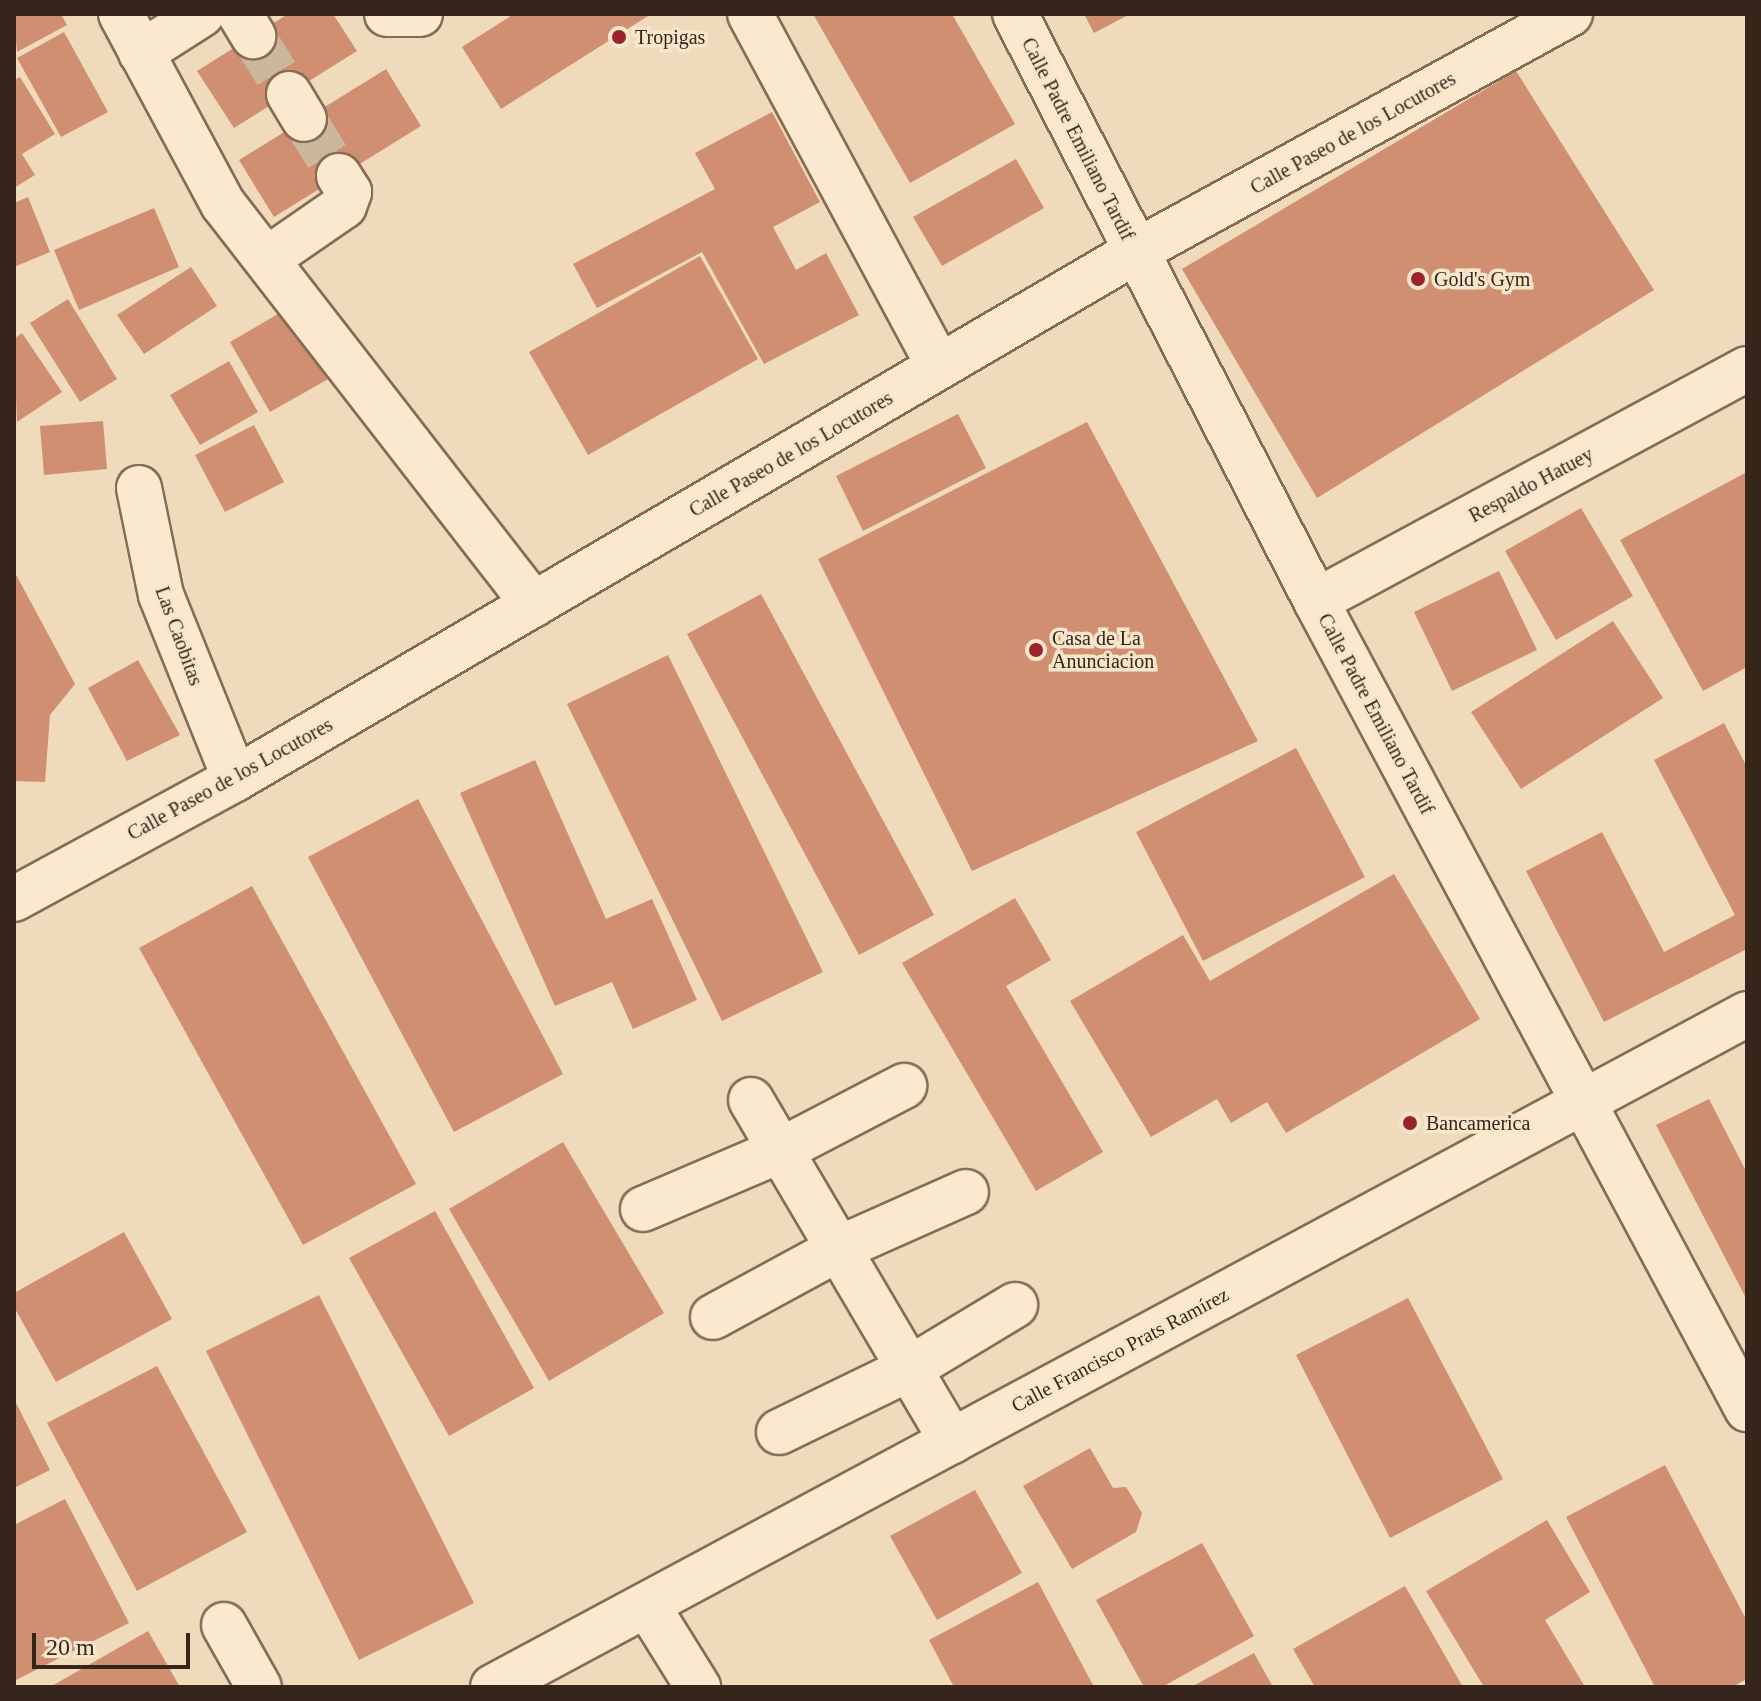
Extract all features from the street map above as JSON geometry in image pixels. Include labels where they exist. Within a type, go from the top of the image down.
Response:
[{"type":"street","points":[[121,14],[223,204],[270,257],[534,605]]},
{"type":"street","points":[[141,53],[202,14]]},
{"type":"street","points":[[387,14],[420,14]]},
{"type":"street","points":[[750,14],[939,367]]},
{"type":"street","name":"Calle Padre Emiliano Tardif","points":[[1015,14],[1316,601],[1747,1409]]},
{"type":"street","name":"Calle Paseo de los Locutores","points":[[14,899],[235,779],[1135,252],[1570,14]]},
{"type":"street","points":[[270,257],[344,206],[349,192],[339,176]]},
{"type":"street","name":"Respaldo Hatuey","points":[[1316,601],[1747,369]]},
{"type":"street","name":"Las Caobitas","points":[[139,488],[161,595],[235,779]]},
{"type":"street","name":"Calle Francisco Prats Ramírez","points":[[493,1687],[1747,1014]]},
{"type":"street","points":[[643,1209],[781,1150],[904,1086]]},
{"type":"street","points":[[751,1100],[952,1441]]},
{"type":"street","points":[[713,1317],[838,1249],[966,1192]]},
{"type":"street","points":[[779,1432],[909,1369],[1015,1305]]},
{"type":"street","points":[[647,1605],[698,1687]]},
{"type":"street","points":[[224,1625],[259,1687]]},
{"type":"building","points":[[14,14],[61,14],[67,25],[17,52]]},
{"type":"building","points":[[288,14],[333,14],[357,51],[234,128],[197,71]]},
{"type":"building","points":[[514,14],[648,16],[501,109],[462,47]]},
{"type":"building","points":[[813,14],[952,14],[1015,124],[910,183]]},
{"type":"building","points":[[1084,14],[1130,14],[1094,33]]},
{"type":"building","points":[[64,32],[108,112],[61,137],[17,58]]},
{"type":"building","points":[[386,69],[421,126],[274,217],[239,160]]},
{"type":"building","name":"Gold's Gym","points":[[1516,71],[1654,290],[1317,498],[1182,269]]},
{"type":"building","points":[[20,77],[55,134],[22,154],[35,175],[14,188],[14,80]]},
{"type":"building","points":[[772,112],[820,202],[773,227],[796,270],[826,253],[859,315],[764,364],[702,252],[597,308],[573,264],[715,189],[695,153]]},
{"type":"building","points":[[1016,159],[1044,208],[942,266],[913,217]]},
{"type":"building","points":[[28,197],[50,252],[14,267],[14,203]]},
{"type":"building","points":[[154,208],[179,267],[79,310],[54,250]]},
{"type":"building","points":[[700,256],[758,359],[588,455],[529,352]]},
{"type":"building","points":[[191,267],[217,306],[144,354],[117,315]]},
{"type":"building","points":[[68,299],[117,379],[80,402],[30,323]]},
{"type":"building","points":[[298,302],[339,373],[270,412],[230,342]]},
{"type":"building","points":[[22,333],[62,392],[17,422],[14,339]]},
{"type":"building","points":[[229,361],[258,412],[200,445],[170,395]]},
{"type":"building","points":[[958,414],[986,468],[863,531],[836,476]]},
{"type":"building","points":[[103,421],[107,469],[44,475],[40,426]]},
{"type":"building","name":"Casa de La Anunciacion","points":[[1087,422],[1258,741],[972,871],[818,559]]},
{"type":"building","points":[[254,425],[284,482],[225,512],[195,455]]},
{"type":"building","points":[[1747,472],[1747,667],[1703,691],[1620,540]]},
{"type":"building","points":[[1581,508],[1633,596],[1556,640],[1505,551]]},
{"type":"building","points":[[14,571],[75,684],[50,715],[45,782],[14,781]]},
{"type":"building","points":[[1499,571],[1537,650],[1452,691],[1414,612]]},
{"type":"building","points":[[761,594],[934,915],[859,955],[687,634]]},
{"type":"building","points":[[1613,621],[1663,698],[1521,789],[1471,712]]},
{"type":"building","points":[[668,655],[823,972],[722,1021],[567,704]]},
{"type":"building","points":[[138,660],[180,735],[127,761],[88,688]]},
{"type":"building","points":[[1724,723],[1747,767],[1747,949],[1604,1022],[1526,871],[1602,832],[1664,952],[1735,915],[1654,760]]},
{"type":"building","points":[[1296,748],[1365,877],[1203,961],[1136,832]]},
{"type":"building","points":[[535,760],[606,919],[652,899],[697,1000],[633,1029],[612,982],[555,1006],[460,793]]},
{"type":"building","points":[[418,799],[563,1074],[454,1132],[308,857]]},
{"type":"building","points":[[1394,874],[1480,1019],[1286,1133],[1267,1102],[1231,1123],[1217,1099],[1151,1137],[1070,1001],[1183,935],[1210,981]]},
{"type":"building","points":[[252,886],[416,1184],[303,1245],[139,948]]},
{"type":"building","points":[[1015,898],[1051,960],[1006,986],[1103,1152],[1036,1191],[902,963]]},
{"type":"building","points":[[1709,1099],[1747,1173],[1747,1300],[1656,1125]]},
{"type":"building","points":[[563,1142],[664,1313],[549,1381],[449,1209]]},
{"type":"building","points":[[435,1211],[534,1388],[449,1436],[349,1258]]},
{"type":"building","points":[[124,1232],[172,1319],[56,1382],[14,1307],[14,1293]]},
{"type":"building","points":[[319,1295],[474,1603],[359,1660],[206,1351]]},
{"type":"building","points":[[1408,1298],[1503,1479],[1390,1538],[1296,1355]]},
{"type":"building","points":[[157,1366],[247,1532],[137,1591],[47,1423]]},
{"type":"building","points":[[14,1399],[50,1470],[14,1488]]},
{"type":"building","points":[[1090,1448],[1113,1488],[1126,1487],[1142,1513],[1136,1532],[1072,1569],[1023,1486]]},
{"type":"building","points":[[1665,1465],[1747,1621],[1747,1679],[1732,1687],[1655,1687],[1566,1517]]},
{"type":"building","points":[[975,1490],[1022,1573],[937,1620],[890,1536]]},
{"type":"building","points":[[65,1499],[129,1623],[14,1681],[14,1525]]},
{"type":"building","points":[[1547,1520],[1590,1592],[1545,1620],[1585,1687],[1484,1687],[1426,1591]]},
{"type":"building","points":[[1202,1543],[1254,1636],[1162,1687],[1144,1687],[1096,1600]]},
{"type":"building","points":[[1038,1582],[1094,1687],[954,1687],[929,1640]]},
{"type":"building","points":[[1405,1586],[1463,1687],[1315,1687],[1293,1649]]},
{"type":"building","points":[[148,1631],[180,1687],[50,1687]]},
{"type":"building","points":[[1254,1653],[1273,1687],[1191,1687]]},
{"type":"tunnel","points":[[253,36],[289,94]]},
{"type":"tunnel","points":[[304,119],[339,176]]},
{"type":"place","name":"Tropigas","points":[[619,37]]},
{"type":"place","name":"Gold's Gym","points":[[1418,279]]},
{"type":"place","name":"Casa de La Anunciacion","points":[[1036,650]]},
{"type":"place","name":"Bancamerica","points":[[1410,1123]]}]
